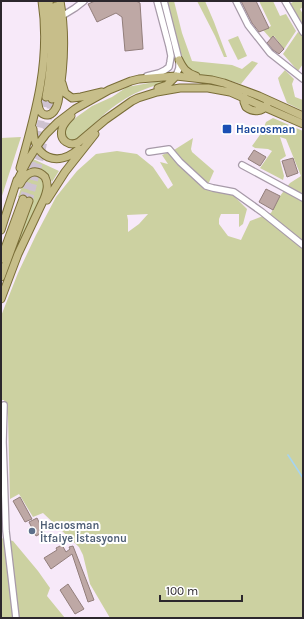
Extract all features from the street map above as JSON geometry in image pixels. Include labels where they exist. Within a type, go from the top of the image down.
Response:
[{"type":"main road","points":[[1,230],[11,201],[38,102],[45,45],[42,1]]},
{"type":"main road","points":[[49,1],[51,26],[49,98],[56,72],[58,39],[56,1]]},
{"type":"main road","points":[[38,102],[38,109],[43,114],[47,115],[56,110],[61,77],[63,38],[60,1]]},
{"type":"main road","points":[[179,60],[187,72],[224,83],[303,124]]},
{"type":"main road","points":[[61,77],[64,90],[67,95],[72,98],[109,90],[139,79],[176,76],[203,78]]},
{"type":"main road","points":[[75,110],[64,124],[61,134],[62,138],[68,144],[79,142],[123,107],[150,90],[167,85],[176,76]]},
{"type":"main road","points":[[138,98],[175,88],[191,87],[220,90],[303,116]]},
{"type":"main road","points":[[16,183],[37,146],[52,128],[75,110],[109,90]]},
{"type":"main road","points":[[34,119],[34,135],[37,146],[42,153],[48,157],[62,159],[72,155],[91,138]]},
{"type":"main road","points":[[35,218],[65,172],[105,120]]},
{"type":"main road","points":[[1,299],[18,254],[44,199],[47,190],[47,180],[42,174],[34,172],[27,175],[21,182],[11,201]]},
{"type":"main road","points":[[1,259],[26,200],[1,277]]},
{"type":"street","points":[[62,16],[84,1]]},
{"type":"street","points":[[139,79],[159,73],[169,67],[171,56],[157,1]]},
{"type":"street","points":[[164,1],[179,60],[179,68],[176,76]]},
{"type":"street","points":[[236,1],[248,25],[270,53],[303,79]]},
{"type":"street","points":[[285,1],[303,32]]},
{"type":"street","points":[[149,152],[169,149],[180,162],[206,186],[234,192],[303,245]]},
{"type":"street","points":[[242,165],[303,198]]},
{"type":"street","points":[[4,404],[3,442],[6,531],[16,618]]},
{"type":"green space","points":[[166,1],[174,1],[182,33],[192,61],[232,65],[242,69],[252,61],[258,63],[241,84],[221,78],[186,74]]},
{"type":"green space","points":[[197,1],[205,1],[227,57],[224,57]]},
{"type":"green space","points":[[259,1],[273,1],[280,16],[286,14],[296,31],[284,49],[274,36],[271,39],[263,30],[271,26]]},
{"type":"green space","points":[[295,1],[303,1],[303,7],[300,9],[303,14],[303,25],[289,4]]},
{"type":"green space","points":[[298,32],[303,35],[303,64],[298,71],[283,54]]},
{"type":"green space","points":[[238,36],[247,56],[238,60],[228,40]]},
{"type":"green space","points":[[285,70],[294,79],[292,84],[295,97],[303,100],[303,111],[287,103],[278,78]]},
{"type":"green space","points":[[160,81],[165,82],[139,91],[118,104],[104,114],[75,141],[67,140],[64,131],[66,126],[92,106],[112,97],[127,87]]},
{"type":"green space","points":[[273,118],[303,131],[303,618],[110,618],[90,584],[83,555],[79,547],[43,513],[33,517],[19,494],[10,499],[8,417],[4,400],[1,400],[1,316],[18,273],[56,197],[77,171],[96,154],[117,151],[137,154],[153,167],[168,189],[173,185],[160,162],[168,164],[162,155],[174,150],[193,138],[191,149],[192,152],[214,171],[207,187],[217,192],[231,193],[247,209],[243,224],[239,227],[239,214],[221,214],[219,219],[219,224],[228,236],[241,240],[250,221],[271,213],[280,196],[290,183],[301,176],[286,139],[280,137],[286,156],[280,160],[284,176],[283,180],[260,168],[272,151],[268,149],[255,148],[252,146],[262,132],[266,122]],"holes":[[[148,214],[139,224],[128,232],[127,215]]]},
{"type":"green space","points":[[21,137],[1,199],[1,138]]},
{"type":"green space","points":[[33,159],[59,171],[52,182],[42,169],[35,167],[27,168]]},
{"type":"green space","points":[[34,176],[42,179],[43,193],[17,248],[16,247],[32,201],[18,197],[25,182]]},
{"type":"green space","points":[[1,538],[13,541],[38,571],[50,588],[47,596],[65,618],[1,618]]},
{"type":"building","points":[[95,1],[136,1],[140,3],[143,49],[125,51],[122,17],[116,13],[97,22],[88,4]]},
{"type":"building","points":[[241,1],[256,1],[269,28],[259,32],[252,23]]},
{"type":"building","points":[[273,36],[284,49],[279,54],[267,43]]},
{"type":"building","points":[[254,150],[266,157],[260,166],[248,159]]},
{"type":"building","points":[[293,158],[298,173],[287,177],[282,161]]},
{"type":"building","points":[[266,189],[280,196],[273,210],[259,202]]},
{"type":"building","points":[[20,497],[32,519],[25,522],[13,501]]},
{"type":"building","points":[[37,518],[44,532],[36,536],[29,522]]},
{"type":"building","points":[[62,545],[66,552],[70,549],[69,547],[73,546],[94,600],[88,602],[72,554],[51,569],[44,558]]},
{"type":"building","points":[[68,584],[84,609],[75,614],[60,590]]},
{"type":"waterway","points":[[288,455],[303,478]]},
{"type":"tunnel","points":[[23,199],[31,171],[46,97]]},
{"type":"tunnel","points":[[29,201],[41,156],[52,99]]},
{"type":"place","name":"Hacıosman","points":[[227,129]]},
{"type":"place","name":"Hacıosman İtfaiye İstasyonu","points":[[32,531]]}]
